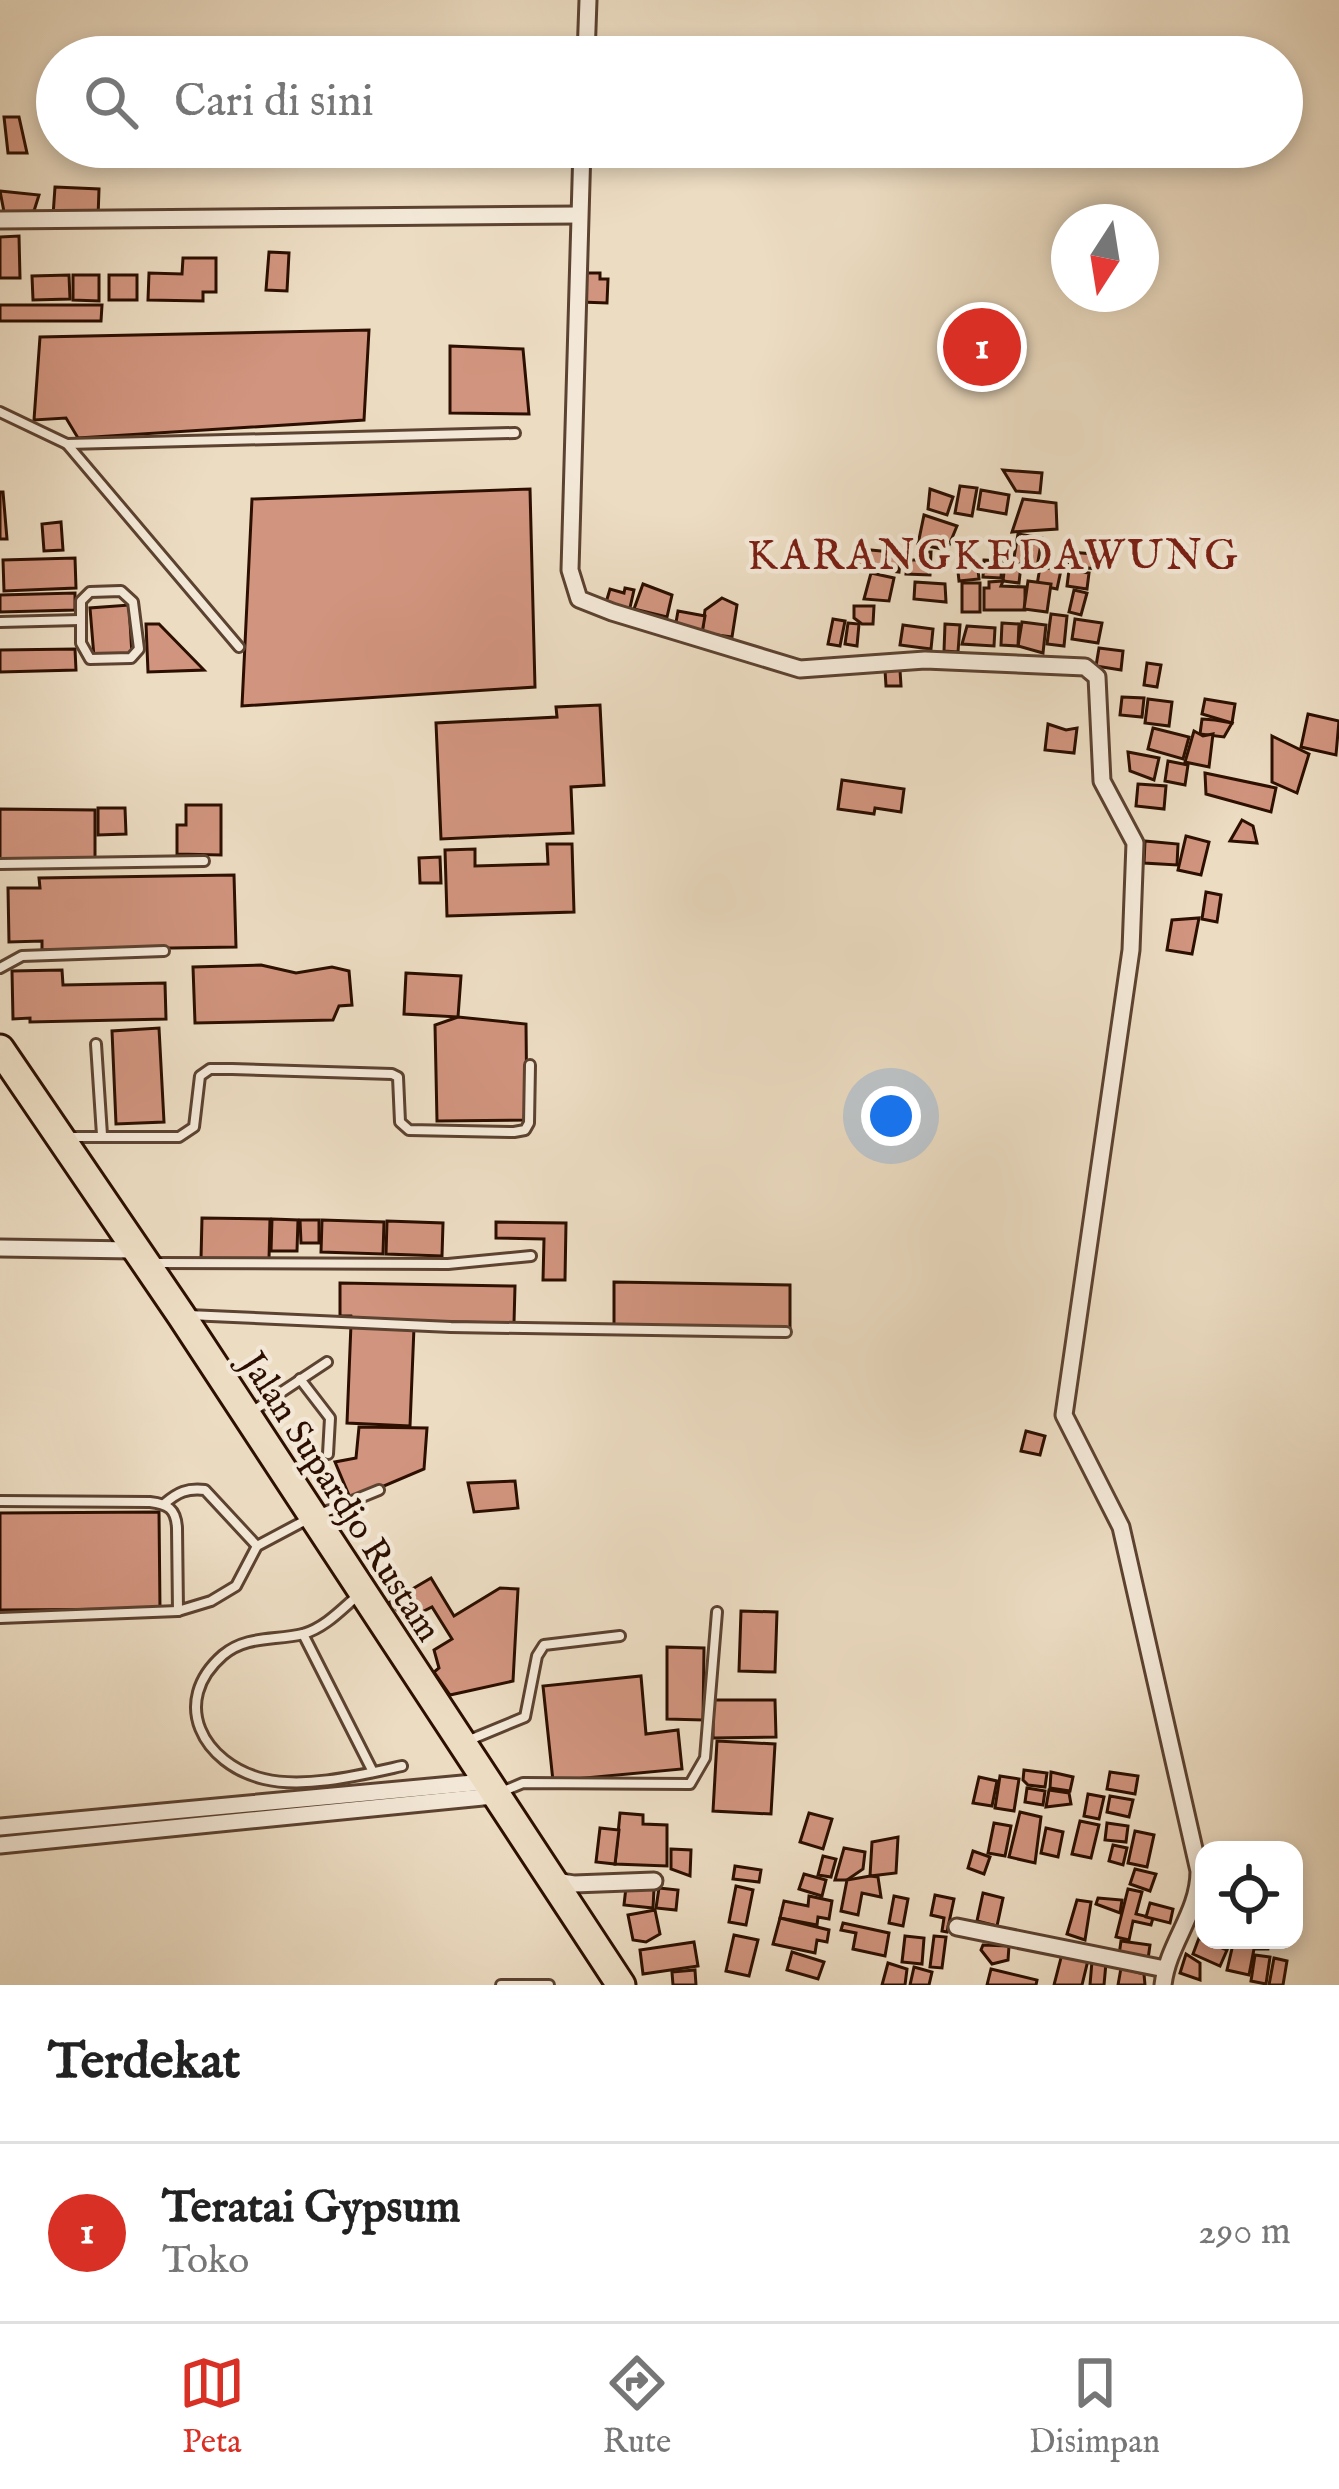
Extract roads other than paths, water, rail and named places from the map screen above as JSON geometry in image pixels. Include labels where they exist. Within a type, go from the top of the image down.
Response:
[{"type":"highway","name":"Jalan Supardjo Rustam","points":[[5,1066],[181,1315],[620,1985]]},
{"type":"street","points":[[587,36],[588,0]]},
{"type":"street","points":[[581,168],[570,570],[579,598],[612,613],[800,669],[970,659],[1085,667],[1097,676],[1102,781],[1135,843],[1131,950],[1064,1415],[1121,1526],[1199,1871],[1195,1904],[1169,1952],[1164,1977],[957,1927]]},
{"type":"street","points":[[0,220],[579,215]]},
{"type":"street","points":[[0,1248],[138,1256]]},
{"type":"street","points":[[0,1827],[488,1789]]},
{"type":"street","points":[[0,1845],[488,1789]]},
{"type":"street","points":[[550,1880],[574,1884],[654,1881]]},
{"type":"lane","points":[[0,412],[67,444],[238,647]]},
{"type":"lane","points":[[67,444],[514,433]]},
{"type":"lane","points":[[90,592],[128,595],[137,620],[136,654],[90,659],[83,652],[80,620],[81,601],[90,592]]},
{"type":"lane","points":[[0,622],[80,620]]},
{"type":"lane","points":[[0,864],[204,861]]},
{"type":"lane","points":[[0,968],[22,956],[164,951]]},
{"type":"lane","points":[[96,1043],[102,1135]]},
{"type":"lane","points":[[59,1138],[179,1137],[194,1127],[200,1076],[210,1069],[392,1074],[398,1077],[400,1122],[409,1130],[514,1132],[525,1130],[529,1123],[530,1065]]},
{"type":"lane","points":[[138,1256],[448,1264],[531,1256]]},
{"type":"lane","points":[[181,1315],[451,1327],[786,1332]]},
{"type":"lane","points":[[247,1416],[327,1362]]},
{"type":"lane","points":[[300,1379],[330,1418],[328,1454]]},
{"type":"lane","points":[[0,1501],[164,1504],[177,1493],[205,1490],[257,1546]]},
{"type":"lane","points":[[0,1618],[178,1611],[211,1601],[236,1586],[257,1546],[380,1490]]},
{"type":"lane","points":[[164,1504],[176,1515],[178,1611]]},
{"type":"lane","points":[[362,1592],[326,1623],[303,1634],[254,1639],[224,1654],[196,1701],[195,1721],[204,1742],[262,1779],[295,1781],[402,1766]]},
{"type":"lane","points":[[488,1789],[523,1783],[690,1784],[705,1758],[717,1612]]},
{"type":"lane","points":[[303,1634],[373,1772]]},
{"type":"lane","points":[[460,1744],[525,1717],[537,1656],[544,1646],[620,1636]]},
{"type":"lane","points":[[501,1985],[548,1985]]},
{"type":"place","name":"Teratai Gypsum","points":[[982,347]]},
{"type":"district","name":"KARANGKEDAWUNG","points":[[994,554]]}]
